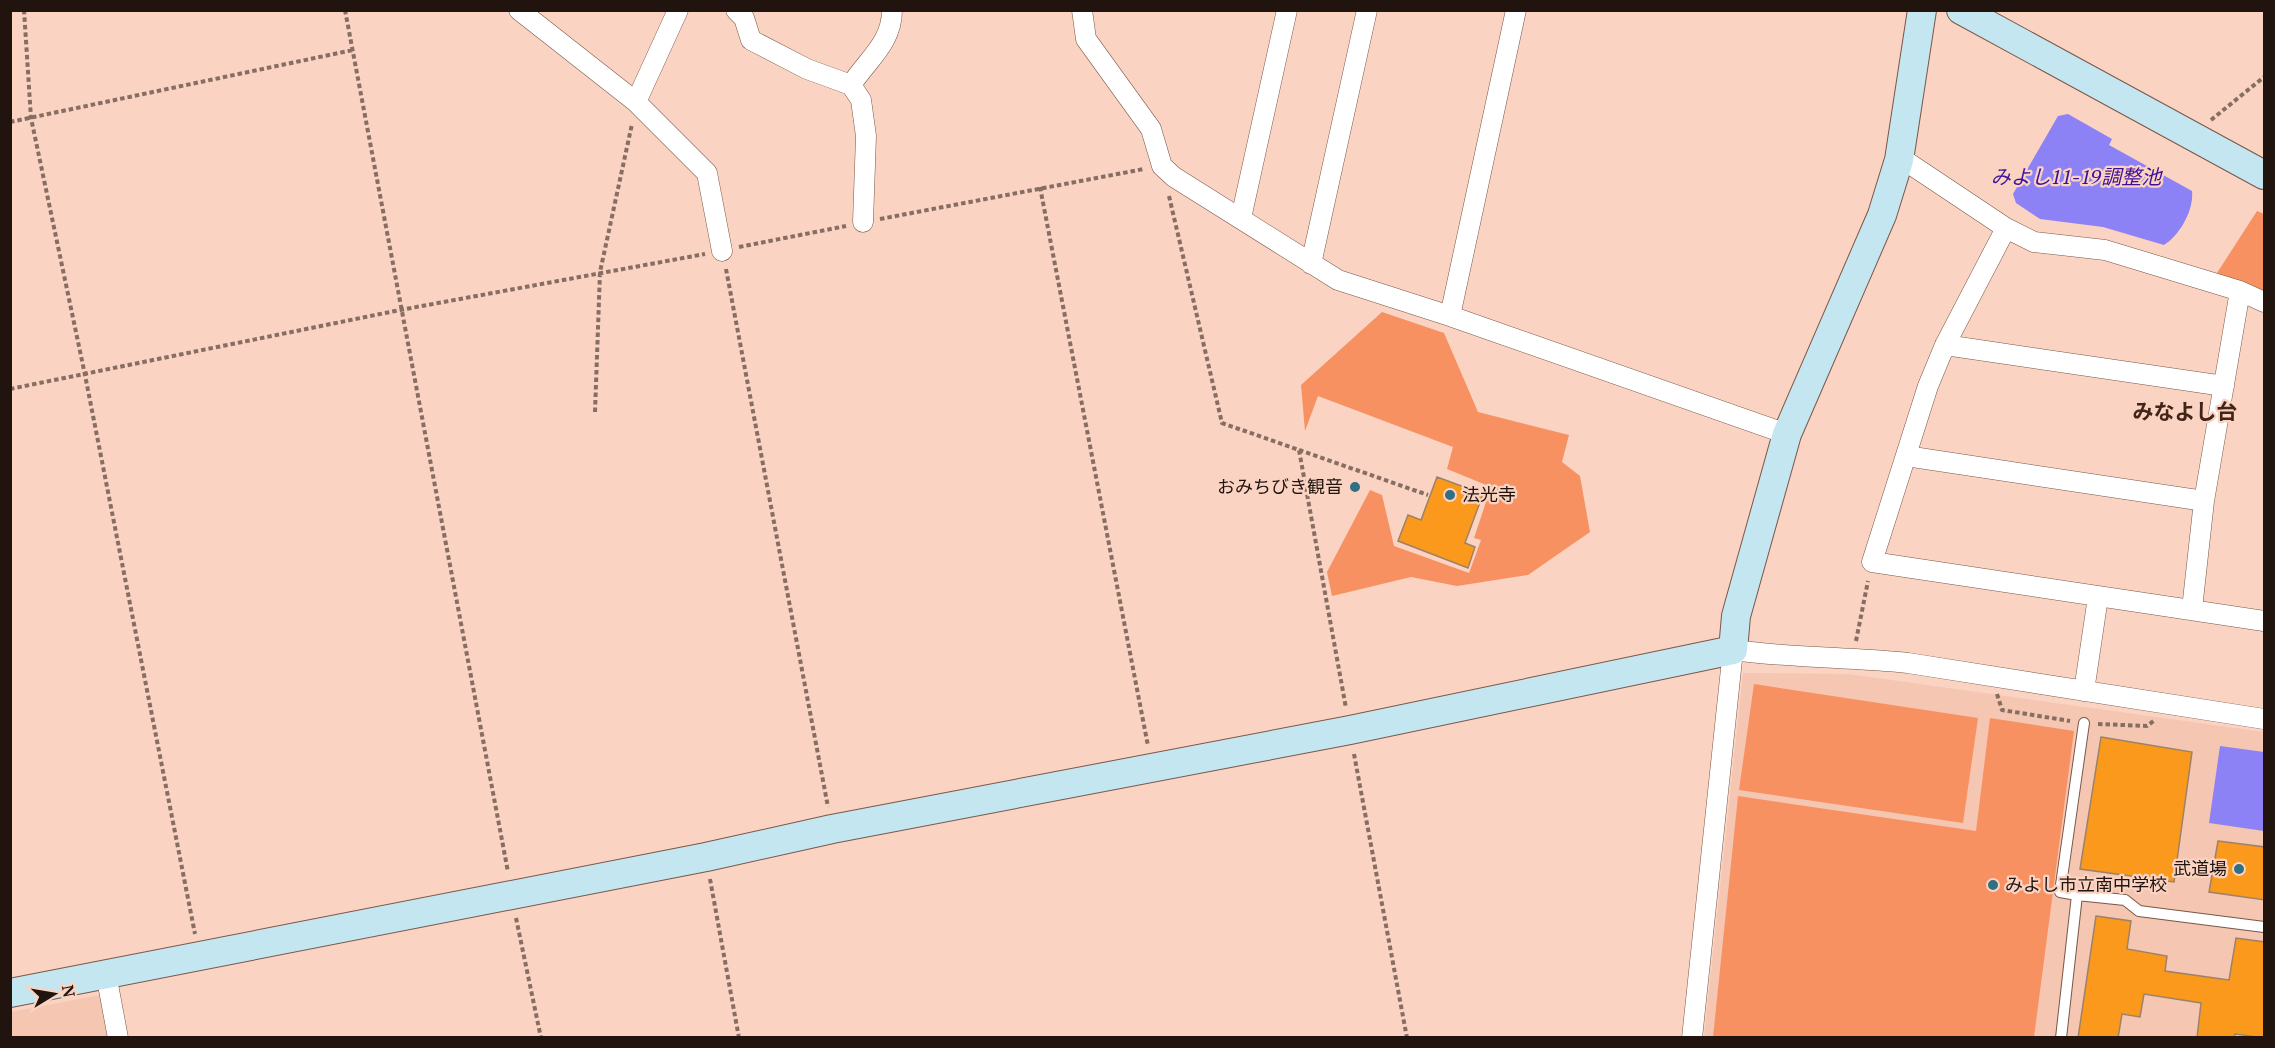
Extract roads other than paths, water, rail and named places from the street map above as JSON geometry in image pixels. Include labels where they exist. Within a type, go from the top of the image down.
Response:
[{"type":"street","points":[[519,10],[636,102],[707,173],[722,251]]},
{"type":"street","points":[[636,102],[678,10]]},
{"type":"street","points":[[736,10],[744,18],[751,40],[807,69],[851,85],[861,100],[866,136],[863,222]]},
{"type":"street","points":[[851,85],[887,39],[892,21],[892,10]]},
{"type":"street","points":[[1083,10],[1086,39],[1151,129],[1162,166],[1174,177],[1311,264],[1338,280],[1449,316],[1787,434]]},
{"type":"street","points":[[1241,218],[1287,10]]},
{"type":"street","points":[[1311,264],[1367,10]]},
{"type":"street","points":[[1449,316],[1516,10]]},
{"type":"street","points":[[1692,1038],[1736,616],[1787,434],[1882,215],[1899,160],[1922,10]]},
{"type":"street","points":[[1961,10],[2265,176]]},
{"type":"street","points":[[1899,160],[1910,164],[2006,228],[2034,242],[2105,250],[2240,291],[2265,302]]},
{"type":"street","points":[[2006,228],[1945,345],[1928,386],[1872,562],[2265,621]]},
{"type":"street","points":[[2192,609],[2204,501],[2240,291]]},
{"type":"street","points":[[1945,345],[2224,386]]},
{"type":"street","points":[[1906,456],[2204,501]]},
{"type":"street","points":[[2084,691],[2098,597]]},
{"type":"street","points":[[10,993],[706,857],[832,829],[1350,730],[1733,650],[1761,654],[1908,663],[2265,719]]},
{"type":"street","points":[[106,974],[118,1038]]},
{"type":"lane","points":[[2084,723],[2060,892],[2125,900],[2139,911],[2265,927]]},
{"type":"lane","points":[[2061,1038],[2077,895]]},
{"type":"water","name":"みよし11-19調整池","points":[[2068,114],[2112,139],[2109,145],[2192,191],[2191,206],[2185,221],[2170,241],[2164,245],[2103,227],[2040,219],[2016,203],[2013,194],[2058,116]]},
{"type":"water","points":[[2220,746],[2264,752],[2264,831],[2209,823]]},
{"type":"place","name":"おみちびき観音","points":[[1355,487]]},
{"type":"place","name":"法光寺","points":[[1450,495]]},
{"type":"place","name":"武道場","points":[[2239,869]]},
{"type":"place","name":"みよし市立南中学校","points":[[1993,885]]},
{"type":"district","name":"みなよし台","points":[[2185,412]]}]
